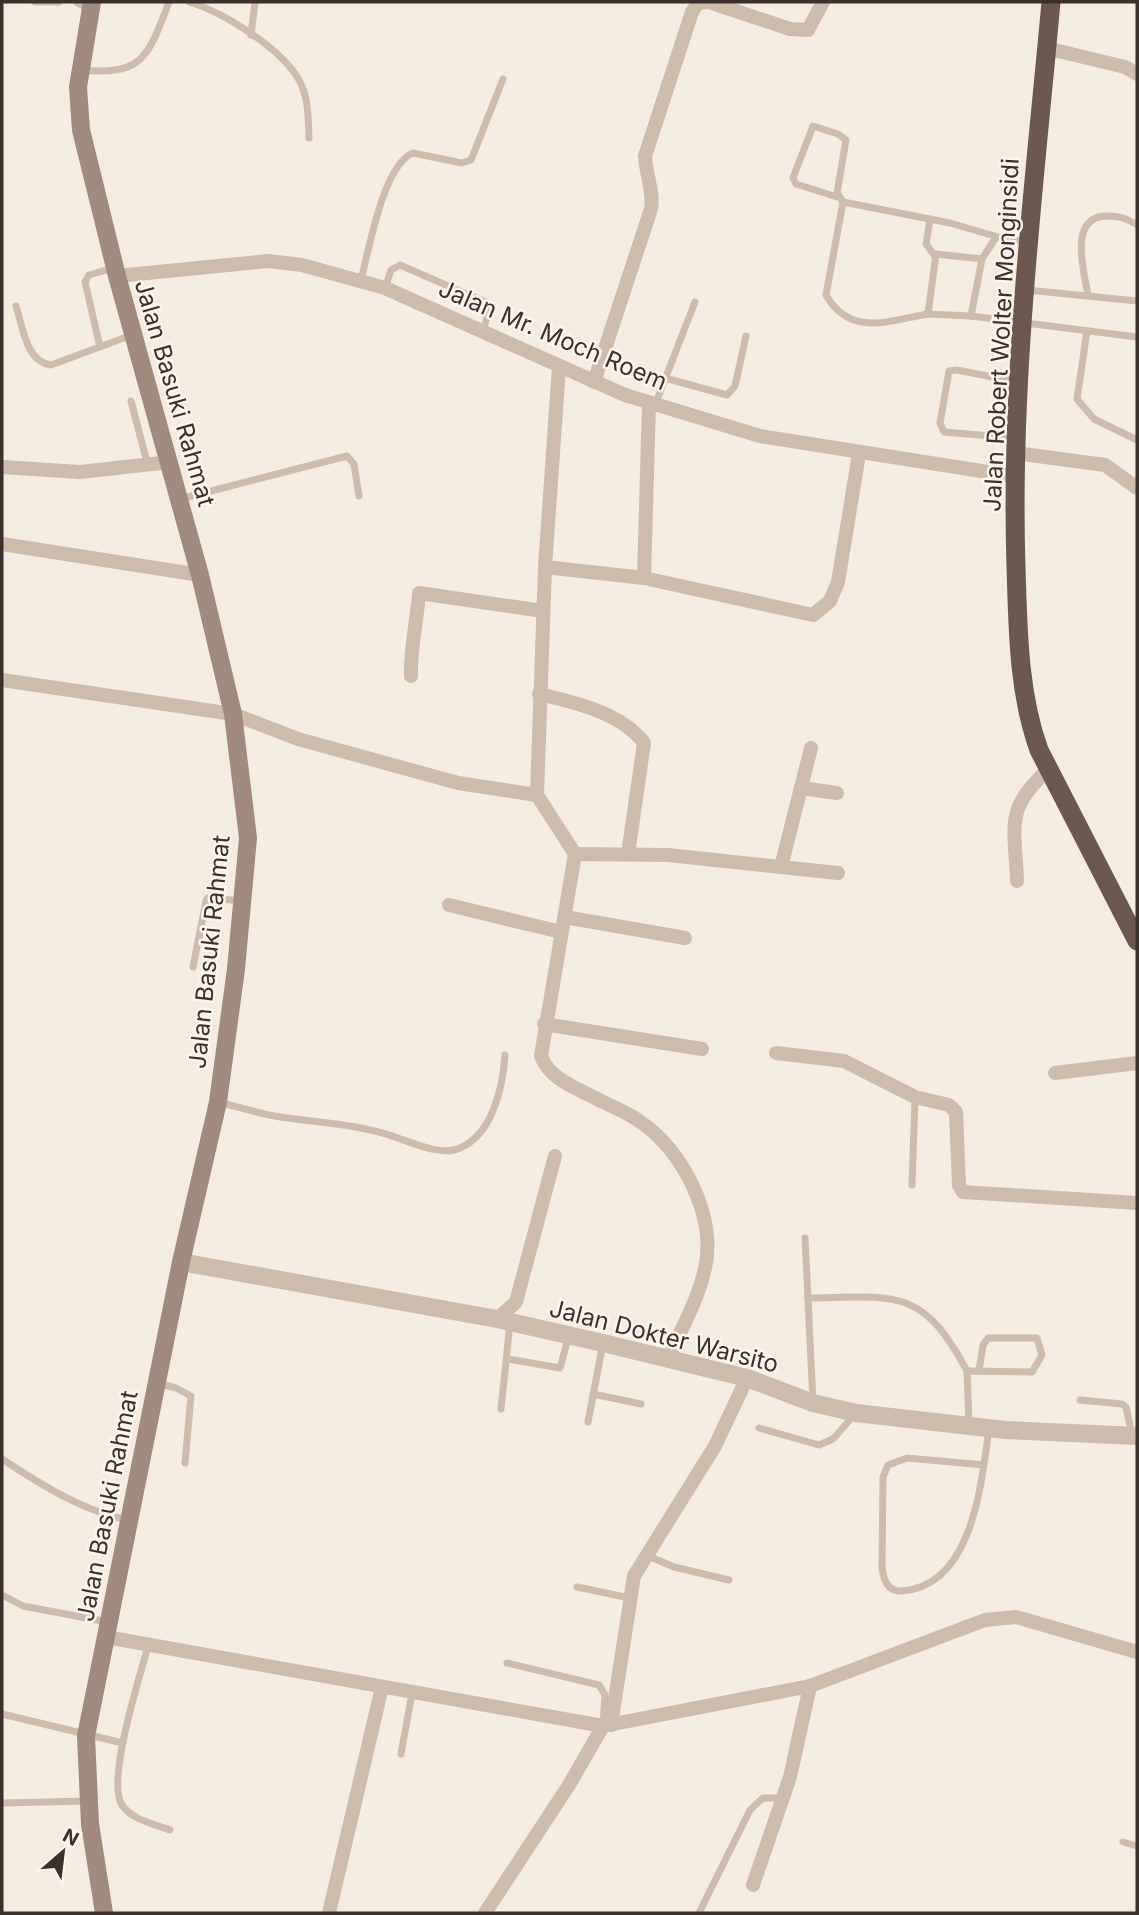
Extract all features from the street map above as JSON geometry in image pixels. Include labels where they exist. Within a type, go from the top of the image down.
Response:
[{"type":"highway","name":"Jalan Robert Wolter Monginsidi","points":[[1051,2],[1027,241],[1013,476],[1024,685],[1031,728],[1049,769],[1137,941]]},
{"type":"main road","name":"Jalan Basuki Rahmat","points":[[86,4],[78,101],[81,130],[116,272],[200,575],[233,715],[248,838],[244,901],[218,1102],[181,1262],[86,1736],[88,1801],[104,1913]]},
{"type":"street","points":[[594,382],[651,209],[653,196],[647,179],[645,156],[692,12],[698,3],[707,2],[790,30],[808,30],[823,2]]},
{"type":"street","points":[[1046,48],[1125,67],[1137,74]]},
{"type":"street","name":"Jalan Mr. Moch Roem","points":[[116,272],[268,261],[287,262],[385,288],[594,382],[652,404],[760,436],[859,454],[1013,476]]},
{"type":"street","points":[[559,367],[545,567],[537,795],[575,854],[544,1024],[541,1056],[551,1073],[643,1123],[665,1145],[693,1190],[708,1235],[708,1255],[705,1271],[668,1358]]},
{"type":"street","points":[[644,578],[652,404]]},
{"type":"street","points":[[1015,445],[1105,465],[1137,488]]},
{"type":"street","points":[[545,567],[644,578],[813,615],[830,601],[838,582],[859,454]]},
{"type":"street","points":[[2,467],[80,472],[170,462]]},
{"type":"street","points":[[2,544],[200,575]]},
{"type":"street","points":[[411,676],[410,647],[417,620],[419,593],[543,611]]},
{"type":"street","points":[[2,680],[233,715],[298,739],[458,783],[537,795]]},
{"type":"street","points":[[539,694],[580,704],[636,732],[644,743],[628,854]]},
{"type":"street","points":[[781,867],[811,748]]},
{"type":"street","points":[[1017,881],[1015,828],[1018,804],[1027,789],[1049,769]]},
{"type":"street","points":[[801,788],[837,793]]},
{"type":"street","points":[[575,854],[668,855],[838,873]]},
{"type":"street","points":[[449,905],[561,932]]},
{"type":"street","points":[[565,917],[685,938]]},
{"type":"street","points":[[544,1024],[702,1049]]},
{"type":"street","points":[[776,1053],[844,1061],[915,1097],[949,1105],[956,1112],[959,1185],[963,1192],[1137,1203]]},
{"type":"street","points":[[1055,1073],[1137,1063]]},
{"type":"street","points":[[504,1321],[516,1302],[555,1156]]},
{"type":"street","name":"Jalan Dokter Warsito","points":[[181,1262],[569,1335],[747,1378],[813,1403],[856,1413],[989,1428],[1135,1436]]},
{"type":"street","points":[[485,1913],[607,1726],[634,1576],[715,1446],[747,1378]]},
{"type":"street","points":[[107,1630],[148,1646],[607,1726],[810,1686],[985,1619],[1016,1617],[1137,1652]]},
{"type":"street","points":[[753,1885],[782,1798],[810,1686]]},
{"type":"street","points":[[329,1913],[382,1687]]},
{"type":"lane","points":[[36,2],[59,2]]},
{"type":"lane","points":[[81,69],[121,71],[133,66],[153,44],[169,2]]},
{"type":"lane","points":[[189,2],[224,17],[286,64],[299,80],[307,101],[309,138]]},
{"type":"lane","points":[[251,35],[255,2]]},
{"type":"lane","points":[[361,280],[382,204],[399,163],[413,153],[462,163],[471,160],[503,79]]},
{"type":"lane","points":[[1027,241],[996,237],[930,219],[840,200],[796,184],[793,178],[813,127],[838,134],[846,140],[840,200],[825,295],[835,312],[864,324],[928,314],[971,316],[1137,337]]},
{"type":"lane","points":[[1087,295],[1080,239],[1089,223],[1103,216],[1127,218],[1137,225]]},
{"type":"lane","points":[[928,314],[935,256],[926,244],[930,219]]},
{"type":"lane","points":[[971,316],[982,259],[996,237]]},
{"type":"lane","points":[[935,256],[940,253],[982,259]]},
{"type":"lane","points":[[385,288],[391,270],[400,265],[438,279],[485,302],[488,315],[482,330]]},
{"type":"lane","points":[[100,347],[85,278],[116,272]]},
{"type":"lane","points":[[1024,289],[1137,301]]},
{"type":"lane","points":[[652,404],[695,302]]},
{"type":"lane","points":[[16,306],[32,353],[42,364],[51,365],[134,334]]},
{"type":"lane","points":[[1087,331],[1077,399],[1094,419],[1137,440]]},
{"type":"lane","points":[[665,378],[727,395],[735,386],[746,336]]},
{"type":"lane","points":[[1015,445],[944,432],[940,423],[949,371],[957,370],[1019,382]]},
{"type":"lane","points":[[131,401],[148,466]]},
{"type":"lane","points":[[180,499],[347,456],[354,464],[359,496]]},
{"type":"lane","points":[[193,967],[208,898],[244,901]]},
{"type":"lane","points":[[218,1102],[280,1117],[363,1127],[420,1146],[448,1151],[461,1148],[481,1132],[503,1082],[505,1055]]},
{"type":"lane","points":[[912,1185],[915,1097]]},
{"type":"lane","points":[[806,1238],[813,1403]]},
{"type":"lane","points":[[808,1298],[889,1298],[905,1302],[936,1321],[948,1335],[967,1371],[969,1426]]},
{"type":"lane","points":[[501,1409],[508,1360],[504,1321]]},
{"type":"lane","points":[[508,1360],[560,1368],[569,1335]]},
{"type":"lane","points":[[967,1371],[1032,1373],[1042,1355],[1037,1338],[988,1338],[983,1345],[979,1371]]},
{"type":"lane","points":[[588,1422],[603,1343]]},
{"type":"lane","points":[[157,1383],[176,1388],[191,1396],[186,1463]]},
{"type":"lane","points":[[593,1394],[641,1404]]},
{"type":"lane","points":[[1080,1401],[1122,1404],[1126,1407],[1135,1436]]},
{"type":"lane","points":[[759,1428],[819,1445],[833,1439],[856,1413]]},
{"type":"lane","points":[[984,1465],[907,1458],[888,1465],[883,1477],[882,1566],[883,1581],[890,1587],[899,1592],[915,1589],[946,1570],[972,1522],[984,1465],[989,1428]]},
{"type":"lane","points":[[2,1459],[31,1478],[106,1516],[131,1520]]},
{"type":"lane","points":[[648,1556],[674,1567],[730,1580]]},
{"type":"lane","points":[[577,1587],[630,1598]]},
{"type":"lane","points":[[2,1595],[23,1606],[107,1630]]},
{"type":"lane","points":[[148,1646],[123,1743],[116,1783],[121,1804],[133,1816],[170,1830]]},
{"type":"lane","points":[[507,1663],[599,1685],[605,1695],[607,1726]]},
{"type":"lane","points":[[401,1754],[412,1693]]},
{"type":"lane","points":[[2,1714],[123,1743]]},
{"type":"lane","points":[[699,1913],[750,1810],[763,1798],[782,1798]]},
{"type":"lane","points":[[2,1803],[88,1801]]},
{"type":"lane","points":[[1123,1842],[1137,1846]]}]
